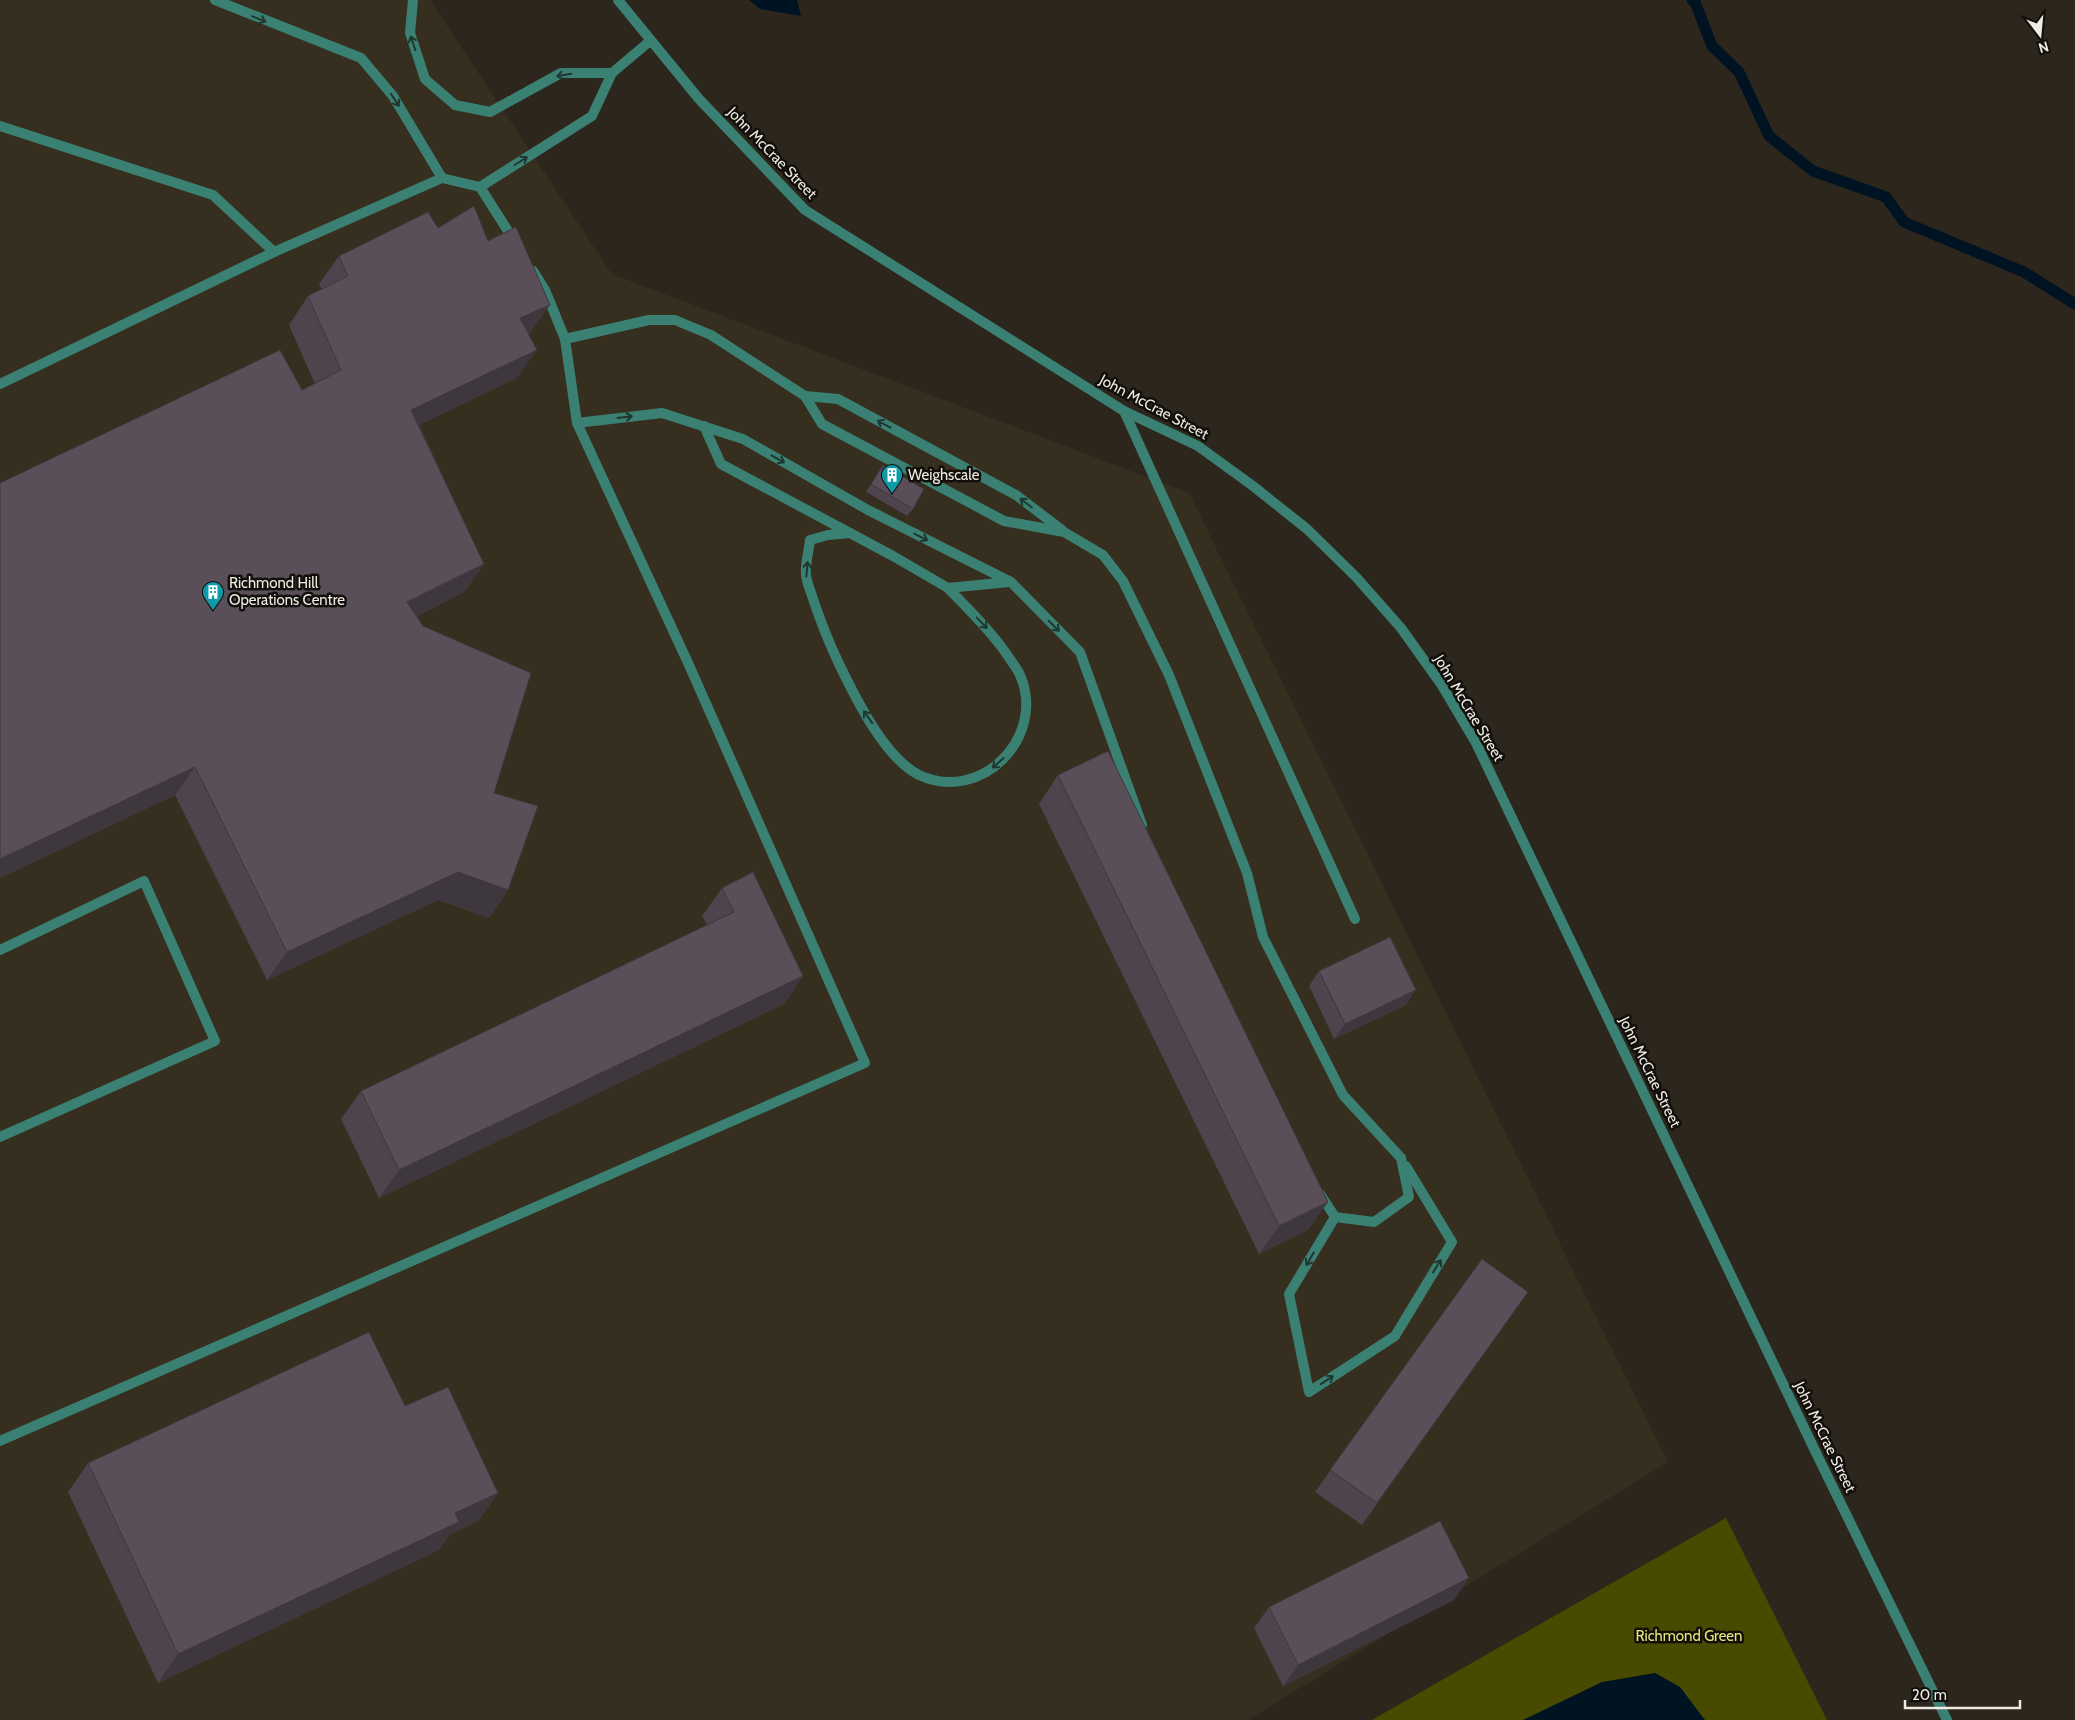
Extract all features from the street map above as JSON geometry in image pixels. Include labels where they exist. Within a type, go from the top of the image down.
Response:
[{"type":"street","points":[[215,0],[361,58],[393,96],[442,178]]},
{"type":"street","points":[[412,0],[410,33],[425,79],[455,105],[490,112],[561,73],[612,73]]},
{"type":"street","name":"John McCrae Street","points":[[618,0],[699,99],[805,210],[1124,410],[1198,446],[1253,486],[1306,529],[1356,577],[1401,628],[1440,684],[1476,742],[1815,1450],[1947,1720]]},
{"type":"street","points":[[480,187],[592,116],[612,73],[650,41]]},
{"type":"street","points":[[0,126],[213,195],[274,252]]},
{"type":"street","points":[[0,384],[274,252],[442,178],[480,187],[545,290],[565,339],[577,423],[689,665],[865,1063],[0,1441]]},
{"type":"street","points":[[565,339],[649,320],[675,320],[711,335],[805,396],[822,424],[1004,521],[1064,532]]},
{"type":"street","points":[[805,396],[838,399],[1016,495],[1064,532],[1104,555],[1123,581],[1173,684],[1247,873],[1263,937],[1343,1095],[1401,1158],[1452,1242],[1394,1336],[1309,1392],[1289,1294],[1335,1217]]},
{"type":"street","points":[[1124,410],[1355,919]]},
{"type":"street","points":[[577,423],[662,413],[743,440],[868,510],[1011,582],[1080,652],[1147,838]]},
{"type":"street","points":[[704,426],[721,464],[850,533],[948,588],[995,637],[1020,675],[1026,700],[1024,726],[1012,750],[994,767],[971,779],[945,781],[920,775],[898,760],[860,706],[824,634],[805,576],[810,540],[828,535],[850,533]]},
{"type":"street","points":[[948,588],[1011,582]]},
{"type":"street","points":[[0,950],[144,881],[214,1041],[0,1137]]},
{"type":"street","points":[[1315,1186],[1335,1217],[1374,1222],[1409,1197],[1401,1158]]},
{"type":"shaded area","points":[[0,0],[430,0],[612,274],[1189,493],[1668,1462],[1248,1720],[0,1720]]},
{"type":"green space","name":"Richmond Green","points":[[1726,1518],[1827,1720],[1372,1720]]},
{"type":"water","points":[[749,0],[797,0],[801,16],[760,9]]},
{"type":"water","points":[[1655,1673],[1680,1687],[1705,1720],[1523,1720],[1602,1682]]},
{"type":"building","name":"Richmond Hill Operations Centre","points":[[474,206],[488,241],[516,227],[550,305],[520,318],[537,350],[411,410],[484,564],[407,602],[423,626],[531,673],[494,793],[538,806],[508,890],[458,872],[287,952],[195,767],[0,859],[0,483],[280,350],[302,390],[341,370],[308,296],[348,276],[339,256],[428,212],[438,228]]},
{"type":"building","points":[[883,465],[924,489],[913,509],[871,484]]},
{"type":"building","points":[[1108,751],[1328,1202],[1279,1226],[1058,775]]},
{"type":"building","points":[[753,872],[803,976],[399,1170],[361,1091],[734,912],[722,888]]},
{"type":"building","points":[[1390,937],[1416,990],[1345,1024],[1319,971]]},
{"type":"building","points":[[1482,1259],[1528,1292],[1377,1503],[1330,1470]]},
{"type":"building","points":[[369,1332],[405,1406],[448,1387],[498,1493],[455,1513],[459,1522],[178,1654],[88,1463]]},
{"type":"building","points":[[1440,1521],[1469,1578],[1298,1665],[1269,1607]]},
{"type":"waterway","points":[[1692,0],[1695,2],[1712,46],[1739,72],[1769,136],[1813,171],[1886,197],[1904,222],[2024,272],[2075,304]]},
{"type":"place","name":"Weighscale","points":[[892,494]]},
{"type":"place","name":"Richmond Hill Operations Centre","points":[[213,611]]}]
